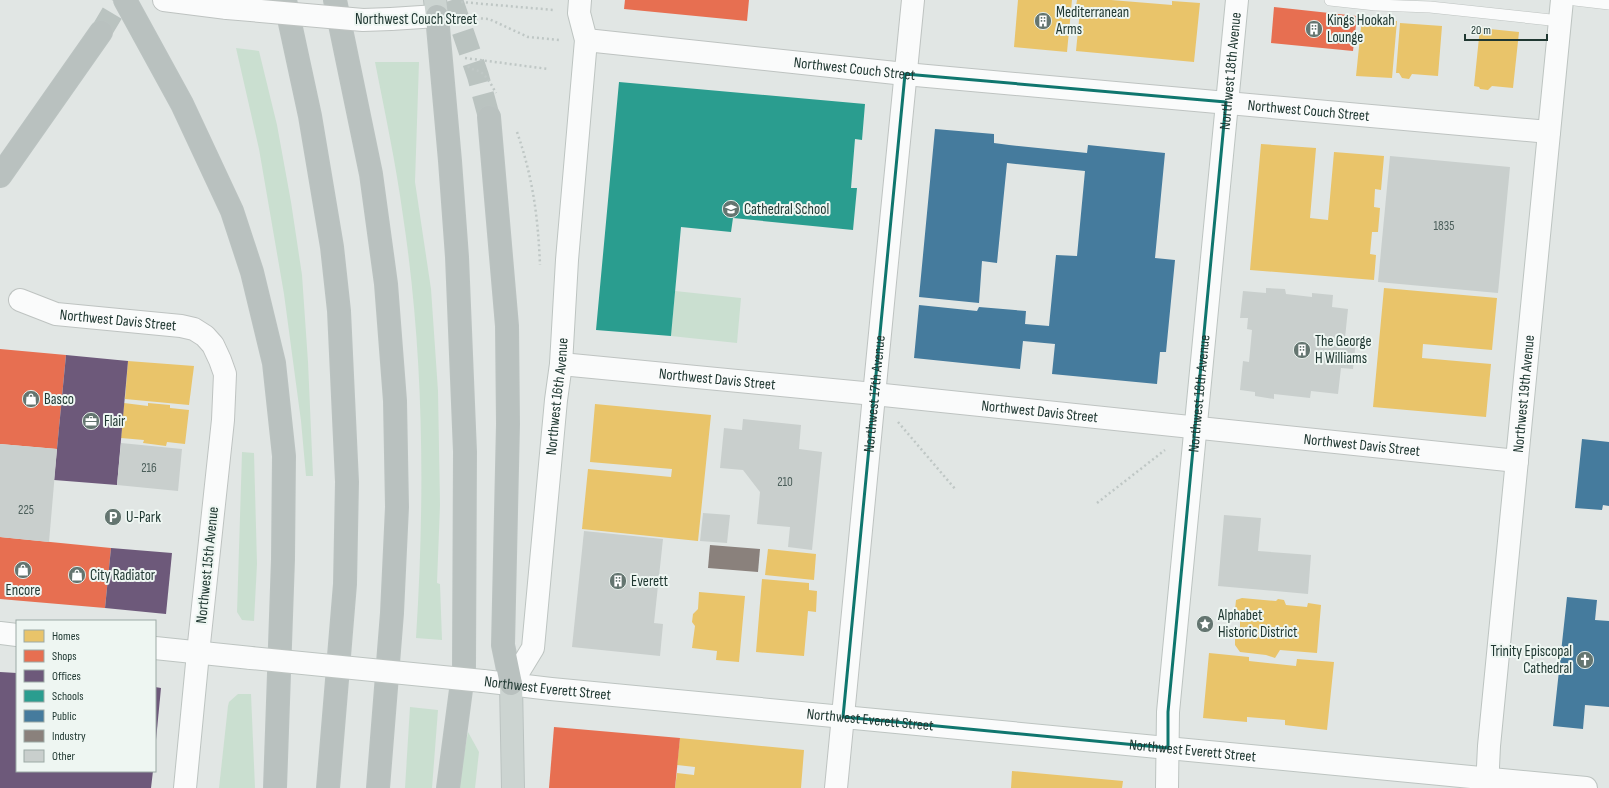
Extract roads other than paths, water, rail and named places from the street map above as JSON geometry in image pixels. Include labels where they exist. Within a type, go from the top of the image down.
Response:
[{"type":"highway","points":[[125,0],[182,104],[232,211],[252,272],[274,364],[284,456],[283,559],[275,788]]},
{"type":"highway","points":[[285,0],[310,116],[332,247],[339,311],[347,482],[344,584],[328,788]]},
{"type":"highway","points":[[335,0],[371,174],[386,284],[395,401],[396,522],[392,613],[378,788]]},
{"type":"highway","points":[[436,8],[457,257],[465,452],[464,667],[448,788]]},
{"type":"highway","points":[[0,176],[101,32]]},
{"type":"highway","points":[[489,117],[507,326],[508,424],[503,645],[511,684]]},
{"type":"main road","points":[[511,684],[513,788]]},
{"type":"street","name":"Northwest Couch Street","points":[[164,0],[227,8],[357,20],[391,19],[436,8]]},
{"type":"street","name":"Northwest 16th Avenue","points":[[511,684],[533,648],[556,400],[561,364],[567,260],[586,40],[579,12],[580,0]]},
{"type":"street","name":"Northwest 17th Avenue","points":[[836,788],[913,0]]},
{"type":"street","name":"Northwest 18th Avenue","points":[[1167,788],[1168,712],[1237,0]]},
{"type":"street","name":"Northwest 19th Avenue","points":[[1487,783],[1561,10]]},
{"type":"street","name":"Northwest Couch Street","points":[[586,40],[905,74],[1549,132]]},
{"type":"street","name":"Northwest Davis Street","points":[[20,300],[56,314],[181,326],[194,329],[205,336],[212,346]]},
{"type":"street","name":"Northwest 15th Avenue","points":[[185,788],[225,390],[225,374],[220,360],[212,346]]},
{"type":"street","name":"Northwest Davis Street","points":[[561,364],[874,394],[1517,461]]},
{"type":"street","points":[[0,633],[16,635]]},
{"type":"street","name":"Northwest Everett Street","points":[[156,648],[551,689],[1168,748],[1487,783],[1586,788]]},
{"type":"lane","points":[[1330,0],[1376,5],[1561,10]]},
{"type":"lane","points":[[1575,0],[1609,4]]},
{"type":"tunnel","points":[[101,32],[120,0]]},
{"type":"tunnel","points":[[452,0],[478,76],[489,117]]},
{"type":"place","name":"Mediterranean Arms","points":[[1043,21]]},
{"type":"place","name":"Kings Hookah Lounge","points":[[1314,29]]},
{"type":"place","name":"Cathedral School","points":[[731,209]]},
{"type":"place","name":"The George H Williams","points":[[1302,350]]},
{"type":"place","name":"Basco","points":[[31,399]]},
{"type":"place","name":"Flair","points":[[91,421]]},
{"type":"place","name":"U-Park","points":[[113,517]]},
{"type":"place","name":"Encore","points":[[23,570]]},
{"type":"place","name":"City Radiator","points":[[77,575]]},
{"type":"place","name":"Everett","points":[[618,581]]},
{"type":"place","name":"Alphabet Historic District","points":[[1205,624]]},
{"type":"place","name":"Trinity Episcopal Cathedral","points":[[1585,660]]}]
